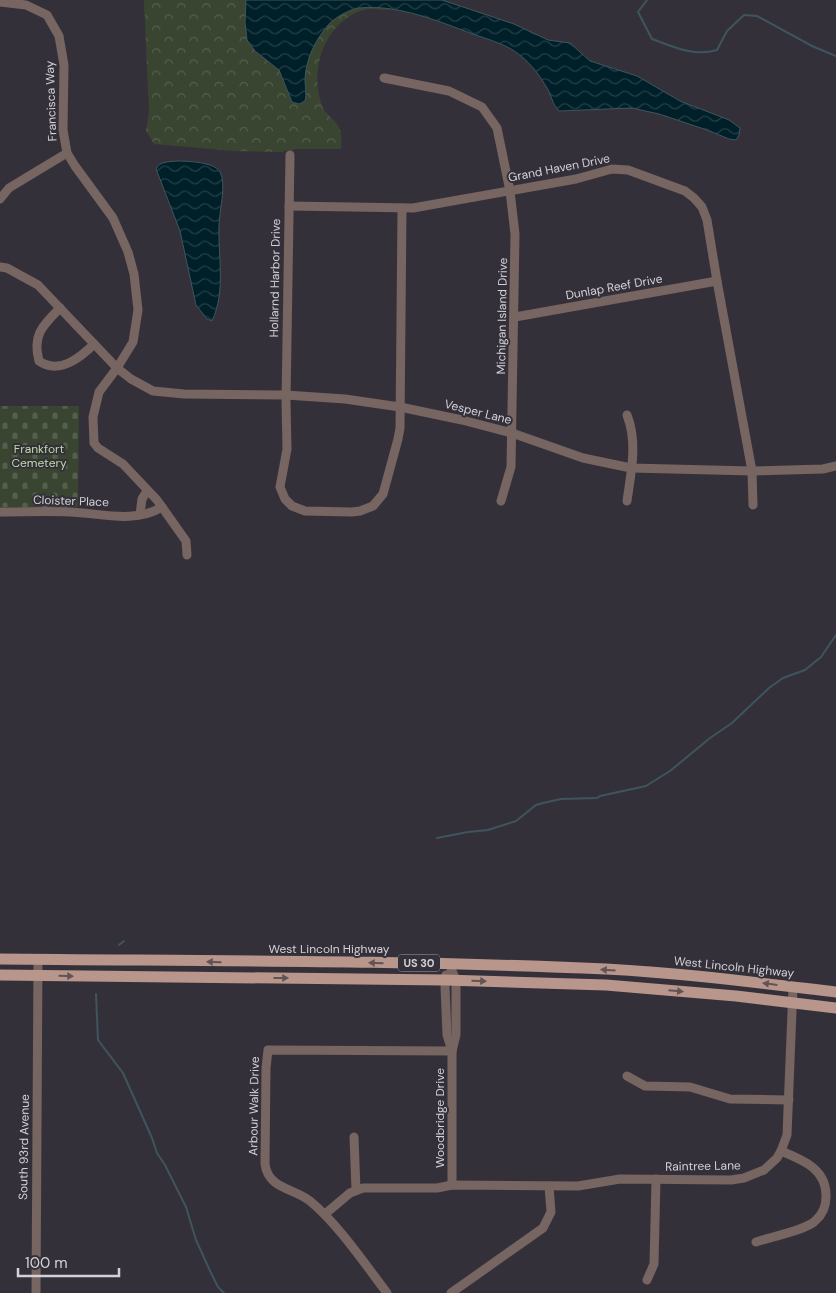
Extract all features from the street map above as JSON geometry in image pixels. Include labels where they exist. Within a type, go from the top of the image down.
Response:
[{"type":"main road","name":"West Lincoln Highway","points":[[0,959],[450,964],[607,969],[836,992]]},
{"type":"main road","name":"US 30","points":[[0,975],[450,980],[606,985],[736,996],[836,1008]]},
{"type":"street","name":"Francisca Way","points":[[0,2],[26,6],[46,15],[59,36],[64,65],[63,130],[67,154],[113,218],[128,252],[134,274],[138,302],[136,327],[133,342],[117,368],[105,382],[97,398],[93,417],[94,443],[98,448],[123,464],[147,491]]},
{"type":"street","name":"Michigan Island Drive","points":[[384,78],[449,91],[482,107],[497,128],[510,195],[515,234],[511,467],[501,501]]},
{"type":"street","points":[[0,199],[9,188],[67,154]]},
{"type":"street","name":"Hollarnd Harbor Drive","points":[[290,155],[286,398],[287,449],[280,486],[288,503],[298,509],[305,510],[360,511],[373,506],[385,488],[398,439],[400,407]]},
{"type":"street","name":"Grand Haven Drive","points":[[289,206],[402,208],[429,206],[510,195],[612,169],[628,170],[685,190],[698,203],[708,220],[717,282],[752,472],[753,505]]},
{"type":"street","points":[[400,407],[402,208]]},
{"type":"street","name":"Vesper Lane","points":[[0,267],[7,268],[38,284],[117,368],[130,378],[153,390],[184,394],[345,399],[400,407],[512,433],[583,458],[631,468],[752,472],[836,466]]},
{"type":"street","name":"Dunlap Reef Drive","points":[[515,317],[717,282]]},
{"type":"street","points":[[60,308],[41,328],[37,340],[40,361],[45,365],[64,365],[82,355],[94,344]]},
{"type":"street","points":[[627,415],[634,441],[627,501]]},
{"type":"street","points":[[140,514],[142,499],[147,491],[162,507],[186,541],[187,554]]},
{"type":"street","name":"Cloister Place","points":[[0,512],[69,512],[106,516],[150,513],[162,507]]},
{"type":"street","name":"South 93rd Avenue","points":[[36,1293],[38,959]]},
{"type":"street","name":"Woodbridge Drive","points":[[450,964],[447,1035],[452,1051],[452,1185]]},
{"type":"street","name":"Raintree Lane","points":[[356,1190],[370,1187],[437,1188],[452,1185],[585,1186],[615,1179],[730,1180],[744,1178],[764,1170],[777,1158],[781,1151],[788,1128],[793,987]]},
{"type":"street","name":"Arbour Walk Drive","points":[[387,1293],[325,1214],[306,1198],[274,1182],[266,1168],[266,1068],[268,1050],[452,1051]]},
{"type":"street","points":[[627,1076],[645,1086],[690,1087],[730,1099],[789,1100]]},
{"type":"street","points":[[325,1214],[356,1190],[354,1137]]},
{"type":"street","points":[[756,1242],[815,1222],[826,1205],[826,1195],[820,1173],[804,1161],[781,1151]]},
{"type":"street","points":[[647,1280],[654,1264],[656,1179]]},
{"type":"street","points":[[452,1293],[543,1228],[551,1212],[549,1186]]},
{"type":"green space","points":[[144,0],[389,0],[390,10],[366,9],[350,16],[338,25],[329,36],[323,49],[317,77],[318,92],[322,106],[339,127],[341,149],[295,149],[281,152],[234,151],[154,144],[146,131],[149,112]]},
{"type":"green space","name":"Frankfort Cemetery","points":[[0,406],[79,406],[78,507],[0,507]]},
{"type":"water","points":[[246,0],[442,0],[514,24],[548,40],[570,43],[590,61],[637,76],[680,101],[729,120],[740,128],[739,135],[736,140],[729,139],[659,114],[632,108],[559,111],[536,71],[525,59],[510,48],[492,40],[417,15],[373,7],[359,8],[347,12],[332,21],[324,30],[309,57],[305,79],[305,101],[299,104],[292,102],[279,70],[255,51],[247,40],[245,22]]},
{"type":"water","points":[[177,161],[213,166],[220,172],[222,177],[223,191],[219,226],[220,286],[219,298],[212,321],[207,319],[196,305],[180,231],[156,169],[162,163]]},
{"type":"waterway","points":[[647,0],[638,12],[652,39],[676,48],[692,52],[717,50],[727,31],[744,15],[757,16],[812,46],[836,56]]},
{"type":"waterway","points":[[437,838],[488,830],[516,821],[536,805],[543,803],[561,799],[597,798],[646,786],[670,771],[710,738],[732,723],[769,688],[783,678],[805,670],[821,657],[836,635]]},
{"type":"waterway","points":[[119,945],[124,941]]},
{"type":"waterway","points":[[96,994],[98,1040],[123,1073],[157,1153],[186,1207],[196,1240],[211,1273],[218,1287],[224,1293]]}]
